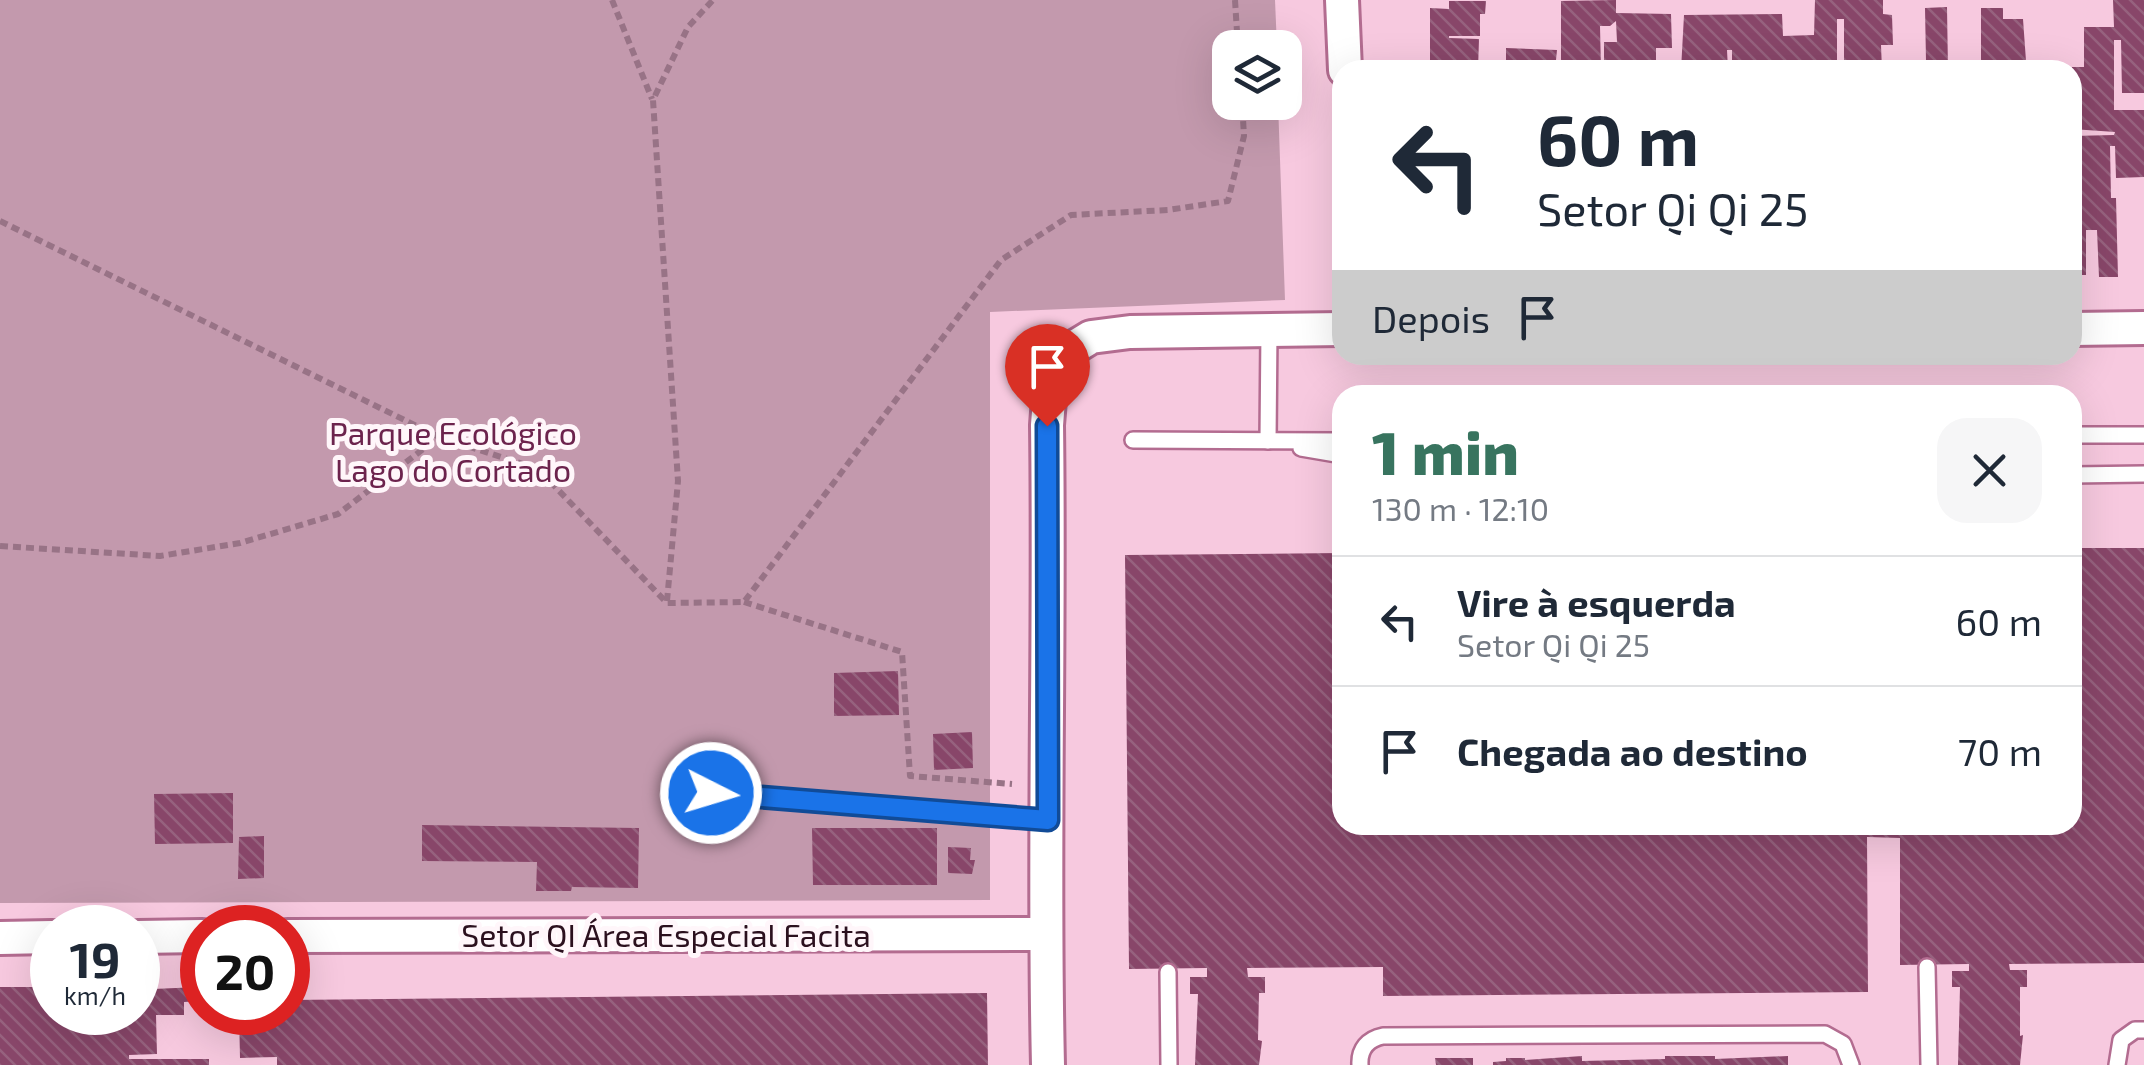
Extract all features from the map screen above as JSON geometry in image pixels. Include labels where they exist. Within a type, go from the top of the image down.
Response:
[{"type":"street","points":[[1342,0],[1345,60]]},
{"type":"street","points":[[2082,329],[2144,328]]},
{"type":"street","points":[[1048,1065],[1045,934],[1050,386],[1068,351],[1091,336],[1130,332],[1332,330]]},
{"type":"street","name":"Setor QI Área Especial Facita","points":[[310,936],[1045,934]]},
{"type":"street","points":[[0,938],[30,938]]},
{"type":"lane","points":[[1268,441],[1270,330]]},
{"type":"lane","points":[[2082,436],[2144,435]]},
{"type":"lane","points":[[1133,440],[1332,440]]},
{"type":"lane","points":[[1268,441],[1332,454]]},
{"type":"lane","points":[[2082,475],[2144,474]]},
{"type":"lane","points":[[711,793],[1048,803]]},
{"type":"lane","points":[[1926,966],[1929,1065]]},
{"type":"lane","points":[[1168,972],[1169,1065]]},
{"type":"lane","points":[[2117,1065],[2121,1040],[2135,1030],[2144,1030]]},
{"type":"lane","points":[[1360,1065],[1362,1050],[1368,1042],[1384,1036],[1825,1034],[1843,1044],[1851,1065]]},
{"type":"path","points":[[612,0],[652,100],[678,481],[667,602]]},
{"type":"path","points":[[652,100],[688,27],[713,0]]},
{"type":"path","points":[[1235,0],[1237,30]]},
{"type":"path","points":[[744,602],[1001,260],[1071,215],[1168,210],[1228,200],[1244,136],[1243,120]]},
{"type":"path","points":[[0,221],[440,437],[538,469],[667,602],[744,602],[902,652],[910,776],[1048,803]]},
{"type":"path","points":[[0,546],[160,556],[240,542],[338,514],[440,437]]},
{"type":"green space","name":"Parque Ecológico Lago do Cortado","points":[[0,0],[1275,0],[1276,30],[1212,30],[1212,120],[1279,120],[1285,300],[990,312],[990,900],[0,903]]},
{"type":"building","points":[[1616,0],[1616,13],[1671,14],[1672,48],[1656,48],[1656,60],[1604,60],[1604,42],[1617,42],[1616,21],[1600,26],[1601,60],[1561,60],[1561,1]]},
{"type":"building","points":[[1815,0],[1883,0],[1883,14],[1892,15],[1893,45],[1881,45],[1882,60],[1844,60],[1844,19],[1837,19],[1837,60],[1732,60],[1732,50],[1727,50],[1728,60],[1682,60],[1684,15],[1782,14],[1783,36],[1814,35]]},
{"type":"building","points":[[2113,0],[2144,0],[2144,93],[2122,93],[2121,40],[2114,40],[2114,110],[2144,110],[2144,177],[2116,178],[2115,146],[2110,146],[2118,277],[2099,277],[2097,230],[2086,230],[2086,275],[2082,275],[2082,136],[2115,132],[2082,130],[2084,27],[2114,27]]},
{"type":"building","points":[[1449,1],[1486,1],[1485,14],[1480,14],[1480,36],[1449,36],[1479,39],[1478,60],[1430,60],[1430,8],[1449,9]]},
{"type":"building","points":[[1947,7],[1948,60],[1926,60],[1925,8]]},
{"type":"building","points":[[1981,8],[2003,8],[2003,19],[2023,19],[2026,60],[1981,60]]},
{"type":"building","points":[[1506,48],[1557,50],[1556,60],[1506,60]]},
{"type":"building","points":[[2082,548],[2144,548],[2144,963],[2009,964],[2010,970],[2027,970],[2027,987],[2020,987],[2020,1065],[1958,1065],[1960,987],[1952,987],[1952,971],[1969,971],[1969,964],[1900,965],[1900,838],[1867,837],[1868,992],[1383,996],[1383,967],[1247,968],[1248,977],[1265,977],[1265,993],[1259,993],[1259,1065],[1195,1065],[1198,994],[1190,994],[1190,977],[1207,977],[1207,968],[1129,969],[1125,555],[1332,553],[1332,835],[2082,835]]},
{"type":"building","points":[[898,671],[899,715],[834,716],[834,673]]},
{"type":"building","points":[[972,732],[973,768],[934,770],[933,734]]},
{"type":"building","points":[[233,793],[233,843],[155,844],[154,794]]},
{"type":"building","points":[[422,825],[639,828],[638,888],[536,891],[537,862],[422,861]]},
{"type":"building","points":[[812,828],[937,828],[937,885],[813,885]]},
{"type":"building","points":[[264,836],[264,878],[238,879],[239,837]]},
{"type":"building","points":[[948,847],[971,848],[970,860],[975,860],[972,874],[948,873]]},
{"type":"building","points":[[0,987],[30,987],[30,1035],[157,1035],[157,1054],[129,1055],[129,1059],[209,1059],[209,1065],[0,1065]]},
{"type":"building","points":[[180,988],[180,1015],[160,1015],[160,989]]},
{"type":"building","points":[[987,993],[988,1065],[277,1065],[277,1057],[240,1058],[240,1035],[310,1035],[310,1000]]},
{"type":"building","points":[[1582,1056],[1582,1061],[1788,1056],[1788,1065],[1493,1065],[1506,1058]]},
{"type":"building","points":[[1435,1058],[1473,1058],[1473,1065],[1436,1065]]},
{"type":"route","points":[[711,793],[1048,820],[1047,426]]}]
